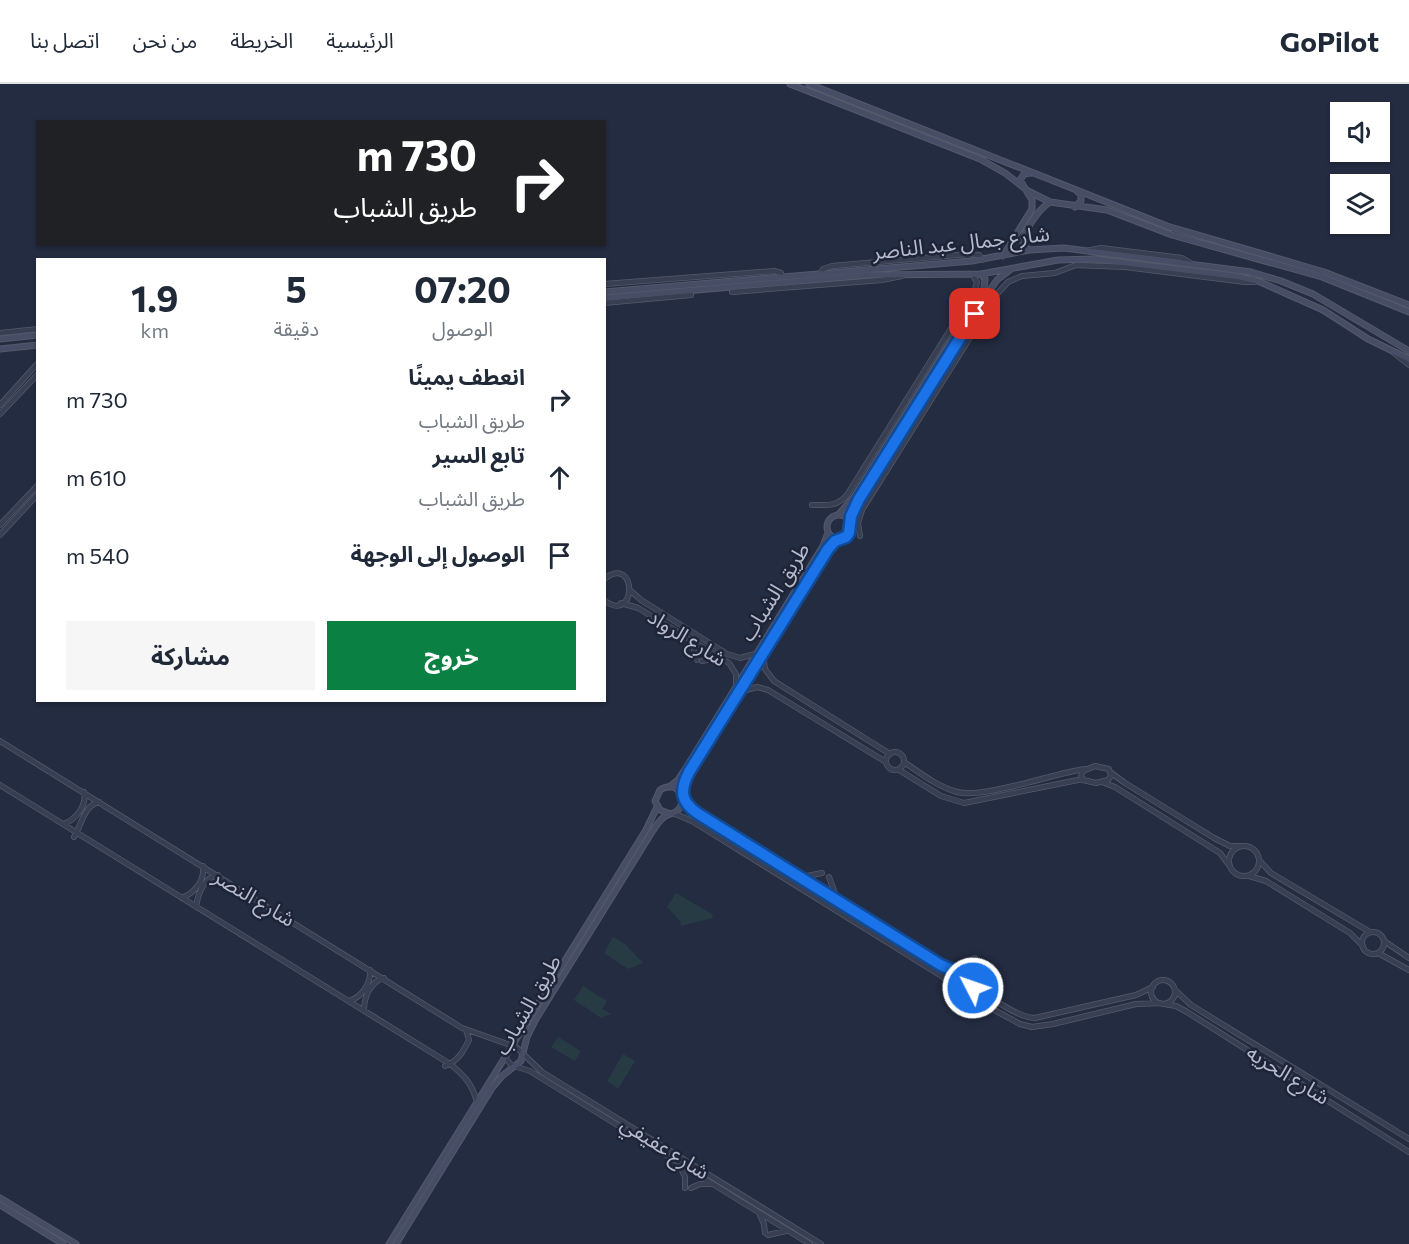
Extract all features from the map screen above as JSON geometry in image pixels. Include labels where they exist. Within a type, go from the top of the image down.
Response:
[{"type":"main road","points":[[790,84],[980,159],[1050,202],[1107,210],[1172,235],[1323,274],[1409,312]]},
{"type":"main road","points":[[809,84],[1184,232],[1323,274],[1409,305]]},
{"type":"main road","points":[[1003,256],[1032,209],[1032,200],[1021,178],[1032,173]]},
{"type":"main road","points":[[1075,207],[1081,201],[1081,195],[1077,191]]},
{"type":"main road","points":[[1029,250],[1023,245],[1023,237],[1042,207],[1050,202]]},
{"type":"main road","points":[[1064,248],[1068,252],[1065,259]]},
{"type":"main road","name":"شارع جمال عبد الناصر","points":[[606,292],[629,292],[983,260],[1029,250],[1064,248],[1251,272],[1293,285],[1409,351]]},
{"type":"main road","name":"شارع جمال عبد الناصر","points":[[640,291],[691,293],[869,275],[981,274],[1065,259],[1094,259],[1147,268],[1235,276],[1258,282],[1323,310],[1364,337],[1409,359]]},
{"type":"main road","points":[[946,263],[944,266],[946,270],[954,274]]},
{"type":"main road","points":[[981,274],[986,282],[984,288],[854,497],[838,516],[828,521],[828,533],[834,538],[839,539],[848,535],[859,499],[987,294],[997,280],[1012,268]]},
{"type":"main road","points":[[1293,285],[1292,291],[1297,298]]},
{"type":"main road","name":"شارع جمال عبد الناصر","points":[[606,298],[629,292]]},
{"type":"main road","points":[[1362,324],[1367,330],[1364,337]]},
{"type":"main road","points":[[1377,333],[1375,337],[1383,345]]},
{"type":"main road","points":[[0,339],[36,335]]},
{"type":"main road","points":[[0,349],[36,345]]},
{"type":"main road","points":[[868,462],[870,470]]},
{"type":"main road","points":[[838,516],[845,517],[850,523]]},
{"type":"main road","name":"طريق الشباب","points":[[760,653],[823,546],[828,533]]},
{"type":"main road","name":"طريق الشباب","points":[[669,787],[683,773],[828,549],[839,539]]},
{"type":"main road","name":"طريق الشباب","points":[[682,796],[682,787],[689,772],[737,690]]},
{"type":"main road","points":[[662,788],[676,789],[682,796],[681,805],[672,813],[662,812],[657,807],[656,795],[662,788]]},
{"type":"main road","name":"طريق الشباب","points":[[389,1244],[646,830],[657,807]]},
{"type":"main road","name":"طريق الشباب","points":[[396,1244],[492,1089],[524,1055],[527,1038],[536,1018],[652,832],[660,820],[672,813]]},
{"type":"main road","points":[[0,1198],[63,1244]]},
{"type":"main road","points":[[0,1205],[76,1244]]},
{"type":"street","points":[[820,273],[823,269],[832,266],[948,256],[976,254],[983,260]]},
{"type":"street","points":[[861,536],[858,523],[862,510],[1003,287],[1022,276],[1055,273],[1076,265],[1147,268]]},
{"type":"street","points":[[606,284],[774,271],[781,273],[782,277]]},
{"type":"street","points":[[812,505],[834,505],[841,502],[975,290],[977,282],[972,274]]},
{"type":"street","points":[[606,303],[691,293]]},
{"type":"street","points":[[0,333],[36,329]]},
{"type":"street","points":[[1389,349],[1409,365]]},
{"type":"street","points":[[0,405],[36,365]]},
{"type":"street","points":[[0,414],[36,376]]},
{"type":"street","points":[[0,525],[36,487]]},
{"type":"street","points":[[0,535],[36,496]]},
{"type":"street","name":"شارع الرواد","points":[[606,578],[616,574],[624,577],[631,591],[641,600],[727,654],[745,658],[760,653]]},
{"type":"street","points":[[621,603],[628,598],[631,591]]},
{"type":"street","name":"شارع الرواد","points":[[606,601],[638,608],[721,659],[734,669],[737,690]]},
{"type":"street","points":[[691,640],[699,660],[721,659],[727,657],[727,654]]},
{"type":"street","points":[[760,653],[768,673],[780,685],[890,754]]},
{"type":"street","points":[[774,693],[775,687],[780,685]]},
{"type":"street","points":[[737,690],[756,687],[774,693],[886,762],[891,770],[899,770],[942,796],[960,803],[977,802],[1083,779],[1090,783],[1102,782],[1109,779],[1110,772]]},
{"type":"street","points":[[806,713],[811,704]]},
{"type":"street","name":"شارع النصر","points":[[0,741],[59,774],[99,802],[153,833],[203,866],[303,924],[370,970],[466,1029],[513,1046]]},
{"type":"street","points":[[886,762],[890,754],[895,752],[901,754],[904,762],[943,787],[963,794],[982,792],[1066,772],[1102,767],[1221,842],[1230,846],[1247,845],[1254,848],[1264,868],[1370,932],[1380,934],[1384,941],[1409,958]]},
{"type":"street","points":[[899,770],[904,762]]},
{"type":"street","points":[[1083,779],[1082,774],[1085,769]]},
{"type":"street","points":[[1066,772],[1068,776],[1066,782]]},
{"type":"street","points":[[1102,782],[1121,790],[1215,850],[1238,875],[1262,879],[1350,933],[1368,953],[1378,953],[1409,970]]},
{"type":"street","points":[[1121,790],[1121,786],[1125,783]]},
{"type":"street","name":"شارع النصر","points":[[0,784],[6,792],[64,824],[76,835],[182,898],[320,987],[364,1010],[394,1033],[464,1075],[471,1083],[477,1102]]},
{"type":"street","points":[[64,824],[76,816],[84,800],[84,792]]},
{"type":"street","points":[[682,796],[697,813],[939,964],[961,974],[969,975],[993,998],[1024,1016],[1041,1018],[1136,995],[1158,982],[1165,981],[1175,990],[1171,1001],[1162,1004],[1152,995],[1153,987]]},
{"type":"street","points":[[76,835],[81,820],[89,808],[99,802]]},
{"type":"street","points":[[672,813],[692,821],[935,972],[954,986],[958,992],[965,994],[971,991],[973,981]]},
{"type":"street","points":[[692,821],[692,817],[697,813]]},
{"type":"street","points":[[1215,850],[1221,842]]},
{"type":"street","points":[[1229,865],[1231,854],[1239,846]]},
{"type":"street","points":[[1249,876],[1256,872],[1260,861]]},
{"type":"street","points":[[182,898],[195,890],[203,874],[203,866]]},
{"type":"street","points":[[786,879],[791,872]]},
{"type":"street","points":[[800,877],[822,873]]},
{"type":"street","points":[[196,907],[198,896],[207,881],[218,875]]},
{"type":"street","points":[[1271,884],[1276,876]]},
{"type":"street","points":[[829,878],[840,903],[839,912]]},
{"type":"street","points":[[1363,946],[1363,938],[1370,932]]},
{"type":"street","points":[[1378,953],[1383,948],[1384,941]]},
{"type":"street","points":[[948,969],[975,958]]},
{"type":"street","points":[[935,972],[939,964]]},
{"type":"street","points":[[980,965],[981,982],[985,992]]},
{"type":"street","points":[[349,1001],[362,994],[370,980],[370,970]]},
{"type":"street","points":[[954,986],[954,980],[961,974]]},
{"type":"street","points":[[364,1010],[364,1001],[370,990],[377,981],[384,978]]},
{"type":"street","name":"شارع الحريه","points":[[1175,990],[1191,1005],[1409,1139]]},
{"type":"street","name":"شارع الحريه","points":[[965,994],[1020,1024],[1038,1027],[1136,1004],[1176,1006],[1409,1152]]},
{"type":"street","points":[[989,1006],[993,998]]},
{"type":"street","points":[[1187,1012],[1191,1005]]},
{"type":"street","points":[[447,1065],[457,1060],[470,1040],[466,1029]]},
{"type":"street","name":"شارع عفيفي","points":[[513,1046],[519,1049],[533,1065],[677,1162],[810,1244]]},
{"type":"street","name":"شارع عفيفي","points":[[506,1057],[509,1064],[530,1071],[607,1115],[821,1244]]},
{"type":"street","points":[[530,1071],[529,1066],[533,1065]]},
{"type":"street","points":[[1335,1104],[1339,1096]]},
{"type":"street","points":[[677,1162],[688,1188],[700,1184],[714,1185]]},
{"type":"street","points":[[758,1212],[767,1234],[789,1231]]},
{"type":"shaded area","points":[[676,893],[712,914],[713,918],[681,926],[680,921],[667,907]]},
{"type":"shaded area","points":[[613,937],[625,944],[643,963],[628,969],[604,953]]},
{"type":"shaded area","points":[[583,986],[607,1001],[602,1009],[611,1014],[601,1018],[574,1000]]},
{"type":"shaded area","points":[[558,1037],[581,1051],[575,1061],[551,1047]]},
{"type":"shaded area","points":[[623,1054],[635,1061],[618,1089],[607,1081]]},
{"type":"route","points":[[973,988],[974,984],[969,975],[955,972],[939,964],[692,810],[682,797],[681,791],[689,772],[828,549],[835,541],[846,537],[849,533],[851,516],[859,499],[975,314]]}]
